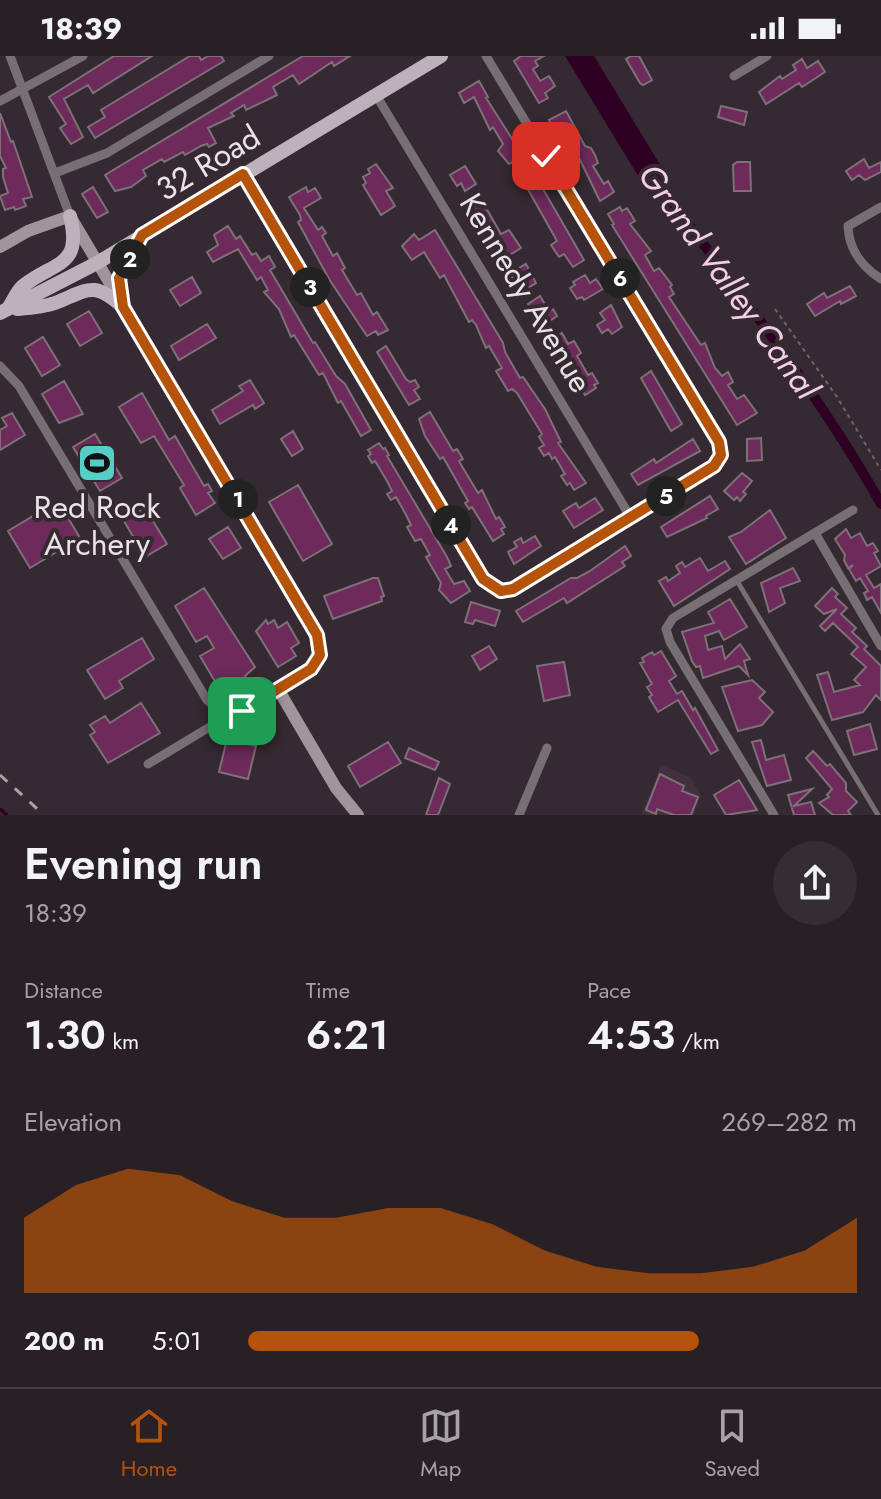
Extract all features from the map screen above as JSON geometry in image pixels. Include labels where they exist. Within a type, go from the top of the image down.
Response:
[{"type":"main road","name":"32 Road","points":[[3,312],[97,263],[441,56]]},
{"type":"main road","points":[[3,312],[21,287],[56,268],[71,253],[74,235],[70,216]]},
{"type":"main road","points":[[123,307],[119,278],[142,235]]},
{"type":"main road","points":[[3,312],[52,304],[91,289],[104,292],[123,307]]},
{"type":"street","points":[[0,366],[19,386],[207,700],[222,712],[242,711],[311,669],[320,655],[313,626],[70,216],[10,56]]},
{"type":"street","points":[[0,101],[83,56]]},
{"type":"street","points":[[55,173],[107,153],[269,56]]},
{"type":"street","points":[[243,174],[483,579],[501,591],[513,589],[714,466],[721,455],[719,442],[486,56]]},
{"type":"street","points":[[734,76],[767,56]]},
{"type":"street","name":"Kennedy Avenue","points":[[376,95],[631,518]]},
{"type":"street","points":[[881,207],[848,226],[855,255],[881,279]]},
{"type":"street","points":[[0,247],[28,231],[70,216]]},
{"type":"street","points":[[774,815],[666,632],[673,618],[853,510]]},
{"type":"street","points":[[815,533],[881,646]]},
{"type":"street","points":[[278,689],[336,788],[358,815]]},
{"type":"street","points":[[148,764],[213,725],[222,712]]},
{"type":"street","points":[[519,815],[547,748]]},
{"type":"lane","points":[[736,580],[878,815]]},
{"type":"path","points":[[775,309],[837,397],[881,470]]},
{"type":"shaded area","points":[[565,56],[594,56],[670,181],[649,194]]},
{"type":"shaded area","points":[[661,765],[690,777],[701,795],[693,815],[641,815]]},
{"type":"building","points":[[114,56],[152,56],[93,93],[88,85],[64,99],[83,137],[71,144],[60,128],[66,124],[49,97]]},
{"type":"building","points":[[190,56],[199,56],[201,60],[208,56],[221,56],[224,61],[95,138],[88,127],[105,117],[101,110]]},
{"type":"building","points":[[303,56],[350,56],[334,66],[332,62],[299,84],[293,75],[273,87],[277,95],[246,110],[244,105],[231,113],[234,116],[208,128],[216,143],[209,147],[207,144],[201,146],[185,155],[183,152],[164,162],[162,159],[143,170],[146,176],[131,187],[115,191],[105,175]]},
{"type":"building","points":[[521,56],[544,56],[535,61],[538,66],[533,69],[540,81],[549,76],[555,86],[545,93],[548,98],[539,103],[514,61]]},
{"type":"building","points":[[639,56],[652,80],[643,85],[640,83],[626,59]]},
{"type":"building","points":[[802,59],[807,68],[818,61],[825,72],[802,87],[799,83],[766,104],[759,92],[780,76],[782,79],[796,70],[793,65]]},
{"type":"building","points":[[479,81],[486,98],[518,148],[514,150],[519,158],[509,164],[498,151],[503,144],[493,127],[490,130],[474,97],[464,103],[459,93]]},
{"type":"building","points":[[721,106],[747,112],[744,125],[718,117]]},
{"type":"building","points":[[566,111],[585,146],[591,148],[595,155],[598,163],[593,166],[604,184],[608,181],[614,192],[600,201],[579,158],[574,161],[562,135],[559,137],[549,120]]},
{"type":"building","points":[[0,113],[32,197],[23,199],[26,206],[15,210],[14,207],[5,210],[0,196],[8,193],[3,177],[3,169],[6,168],[0,156]]},
{"type":"building","points":[[864,159],[869,168],[881,162],[881,172],[865,180],[859,175],[852,180],[846,171]]},
{"type":"building","points":[[750,162],[751,191],[734,191],[733,165]]},
{"type":"building","points":[[376,164],[393,188],[386,191],[395,206],[381,215],[363,185],[366,183],[363,177]]},
{"type":"building","points":[[465,166],[476,184],[465,191],[461,183],[457,186],[450,175]]},
{"type":"building","points":[[532,170],[584,260],[573,267],[564,254],[559,257],[551,245],[557,241],[521,177]]},
{"type":"building","points":[[93,187],[108,212],[97,218],[82,194]]},
{"type":"building","points":[[306,187],[308,192],[315,188],[321,198],[304,208],[318,230],[322,227],[326,233],[322,236],[333,256],[337,253],[345,268],[342,270],[357,295],[361,293],[373,315],[377,312],[388,330],[367,336],[329,279],[298,222],[300,215],[289,197]]},
{"type":"building","points":[[481,199],[501,234],[509,230],[521,248],[505,258],[503,253],[499,256],[470,206]]},
{"type":"building","points":[[620,207],[622,211],[627,208],[635,221],[630,224],[651,251],[645,255],[654,271],[659,268],[672,285],[674,294],[669,297],[701,345],[705,343],[715,368],[722,376],[728,372],[733,382],[728,385],[737,399],[744,395],[757,413],[737,425],[612,225],[608,214]]},
{"type":"building","points":[[228,226],[236,239],[240,236],[252,255],[256,253],[261,261],[269,256],[275,267],[270,270],[313,343],[345,384],[371,430],[361,436],[341,401],[338,403],[323,373],[319,375],[294,335],[291,337],[279,309],[264,292],[268,290],[261,277],[257,280],[238,249],[213,262],[207,252],[218,245],[214,235]]},
{"type":"building","points":[[435,230],[503,343],[520,378],[523,377],[545,409],[561,442],[558,443],[586,483],[574,490],[561,476],[565,474],[555,457],[552,459],[549,453],[544,456],[539,448],[544,445],[539,437],[542,434],[517,393],[512,389],[508,391],[496,371],[502,368],[489,346],[486,348],[476,325],[472,320],[469,322],[444,275],[440,278],[424,252],[412,260],[402,246],[414,234],[419,240]]},
{"type":"building","points":[[526,264],[536,283],[519,293],[510,273]]},
{"type":"building","points":[[585,275],[590,283],[596,279],[603,289],[584,300],[582,297],[577,299],[570,288],[575,285],[573,282]]},
{"type":"building","points":[[192,277],[201,293],[180,306],[170,290]]},
{"type":"building","points":[[850,286],[856,296],[841,304],[840,301],[815,316],[807,304],[824,293],[827,298]]},
{"type":"building","points":[[540,296],[549,311],[553,309],[557,316],[541,327],[528,304]]},
{"type":"building","points":[[611,305],[622,327],[612,334],[608,329],[602,333],[597,325],[605,320],[600,313]]},
{"type":"building","points":[[89,311],[102,333],[80,346],[67,324]]},
{"type":"building","points":[[207,324],[216,338],[179,360],[171,346]]},
{"type":"building","points":[[562,333],[568,344],[574,341],[581,353],[577,356],[588,375],[592,373],[598,383],[585,395],[551,340]]},
{"type":"building","points":[[43,337],[60,365],[42,376],[25,348]]},
{"type":"building","points":[[386,346],[406,379],[410,382],[415,380],[419,387],[414,390],[420,399],[409,405],[377,352]]},
{"type":"building","points":[[651,371],[682,424],[671,431],[641,378]]},
{"type":"building","points":[[250,380],[264,403],[255,409],[253,405],[220,424],[212,410],[243,391],[239,386]]},
{"type":"building","points":[[64,381],[83,414],[59,423],[42,394]]},
{"type":"building","points":[[142,393],[169,440],[175,436],[204,486],[208,484],[212,491],[208,493],[215,503],[196,515],[180,488],[184,485],[154,436],[141,443],[119,407]]},
{"type":"building","points":[[430,412],[453,451],[457,449],[463,459],[459,461],[478,493],[482,490],[496,519],[499,517],[505,527],[501,529],[504,534],[493,541],[472,507],[469,509],[465,503],[468,501],[443,457],[440,459],[425,436],[419,419]]},
{"type":"building","points":[[12,413],[25,435],[0,450],[0,430],[7,426],[2,418]]},
{"type":"building","points":[[293,431],[303,449],[292,456],[281,439]]},
{"type":"building","name":"Red Rock Archery","points":[[95,434],[122,478],[100,491],[73,447]]},
{"type":"building","points":[[761,438],[762,460],[747,461],[747,439]]},
{"type":"building","points":[[693,439],[700,451],[638,485],[631,474],[654,459],[656,463]]},
{"type":"building","points":[[379,443],[385,448],[447,557],[451,566],[445,569],[454,584],[464,581],[470,591],[451,603],[439,590],[441,583],[426,557],[430,555],[421,539],[415,541],[407,527],[411,525],[405,513],[396,497],[391,500],[387,494],[392,491],[387,481],[375,461],[372,463],[368,456],[371,454],[368,450]]},
{"type":"building","points":[[742,473],[752,481],[740,501],[737,497],[734,500],[724,491]]},
{"type":"building","points":[[298,485],[332,544],[303,561],[269,502]]},
{"type":"building","points":[[710,496],[718,509],[707,518],[667,537],[661,527]]},
{"type":"building","points":[[595,498],[603,510],[574,528],[563,511],[576,503],[579,508]]},
{"type":"building","points":[[58,501],[80,538],[30,568],[8,531]]},
{"type":"building","points":[[145,508],[167,544],[145,557],[124,521]]},
{"type":"building","points":[[770,510],[786,538],[746,564],[729,537],[741,532]]},
{"type":"building","points":[[228,527],[241,548],[223,559],[209,539]]},
{"type":"building","points":[[846,529],[851,538],[860,533],[867,546],[873,543],[878,551],[874,553],[881,566],[866,575],[874,588],[881,584],[881,613],[872,597],[867,600],[864,593],[868,591],[860,578],[856,581],[849,569],[853,565],[848,568],[845,555],[835,539]]},
{"type":"building","points":[[535,536],[541,546],[514,564],[508,552],[517,547],[514,542],[521,538],[523,543]]},
{"type":"building","points":[[625,546],[631,556],[622,562],[625,566],[567,603],[564,598],[523,622],[516,611],[571,578],[590,571]]},
{"type":"building","points":[[700,558],[708,571],[725,561],[730,569],[674,606],[659,581],[666,577],[668,581],[680,573],[676,566],[682,562],[685,567]]},
{"type":"building","points":[[793,568],[800,581],[780,588],[785,603],[769,612],[761,583]]},
{"type":"building","points":[[378,578],[384,596],[381,597],[382,601],[333,619],[324,596]]},
{"type":"building","points":[[204,588],[255,667],[245,676],[250,684],[231,696],[226,687],[220,690],[200,656],[214,648],[207,636],[196,642],[175,606]]},
{"type":"building","points":[[832,588],[838,594],[835,597],[847,608],[841,614],[856,628],[852,632],[881,666],[881,700],[876,695],[863,712],[832,720],[817,675],[828,672],[834,692],[860,685],[854,680],[866,667],[851,654],[858,647],[833,623],[825,631],[820,626],[837,609],[824,614],[815,606]]},
{"type":"building","points":[[730,599],[747,627],[724,640],[719,631],[705,636],[708,650],[722,646],[725,659],[740,644],[750,659],[744,661],[748,675],[739,666],[703,678],[700,666],[696,667],[692,661],[682,632],[714,623],[708,612]]},
{"type":"building","points":[[471,602],[500,611],[495,626],[475,620],[473,624],[465,622]]},
{"type":"building","points":[[266,620],[268,624],[274,620],[278,628],[287,622],[299,643],[291,648],[296,656],[278,667],[256,631]]},
{"type":"building","points":[[142,638],[154,659],[119,681],[123,688],[105,699],[87,670]]},
{"type":"building","points":[[489,646],[497,659],[480,670],[472,656]]},
{"type":"building","points":[[661,651],[676,676],[669,681],[677,694],[682,691],[693,710],[695,708],[718,750],[711,754],[678,700],[658,712],[649,697],[652,695],[647,687],[652,684],[640,663],[652,652],[654,655]]},
{"type":"building","points":[[564,662],[570,695],[544,701],[537,666]]},
{"type":"building","points":[[752,680],[765,692],[759,698],[773,712],[762,725],[738,731],[722,687]]},
{"type":"building","points":[[141,703],[160,733],[108,763],[90,735],[95,732],[90,725],[105,716],[110,723]]},
{"type":"building","points":[[870,724],[877,749],[854,755],[847,731]]},
{"type":"building","points":[[227,739],[256,746],[248,779],[219,772]]},
{"type":"building","points":[[761,740],[766,760],[784,755],[791,780],[767,786],[752,742]]},
{"type":"building","points":[[388,742],[401,763],[360,787],[348,766]]},
{"type":"building","points":[[409,748],[439,762],[435,770],[405,758]]},
{"type":"building","points":[[813,751],[827,766],[830,764],[846,783],[846,791],[857,802],[848,811],[851,815],[833,815],[819,803],[829,797],[827,795],[832,789],[806,758]]},
{"type":"building","points":[[660,774],[684,786],[682,791],[698,797],[691,815],[674,815],[657,809],[656,814],[646,810]]},
{"type":"building","points":[[439,778],[450,784],[438,815],[426,815]]},
{"type":"building","points":[[739,780],[757,810],[726,815],[714,795]]},
{"type":"building","points":[[812,789],[794,806],[811,802],[815,815],[794,815],[788,795]]},
{"type":"waterway","name":"Grand Valley Canal","points":[[654,177],[801,378],[881,504]]},
{"type":"waterway","points":[[0,809],[7,815]]},
{"type":"railway","points":[[0,775],[44,815]]},
{"type":"place","name":"Red Rock Archery","points":[[97,463]]},
{"type":"route","points":[[242,711],[311,669],[320,655],[317,635],[123,307],[118,285],[121,272],[142,235],[243,174],[483,579],[501,591],[513,589],[714,466],[721,455],[719,442],[546,156]]}]
